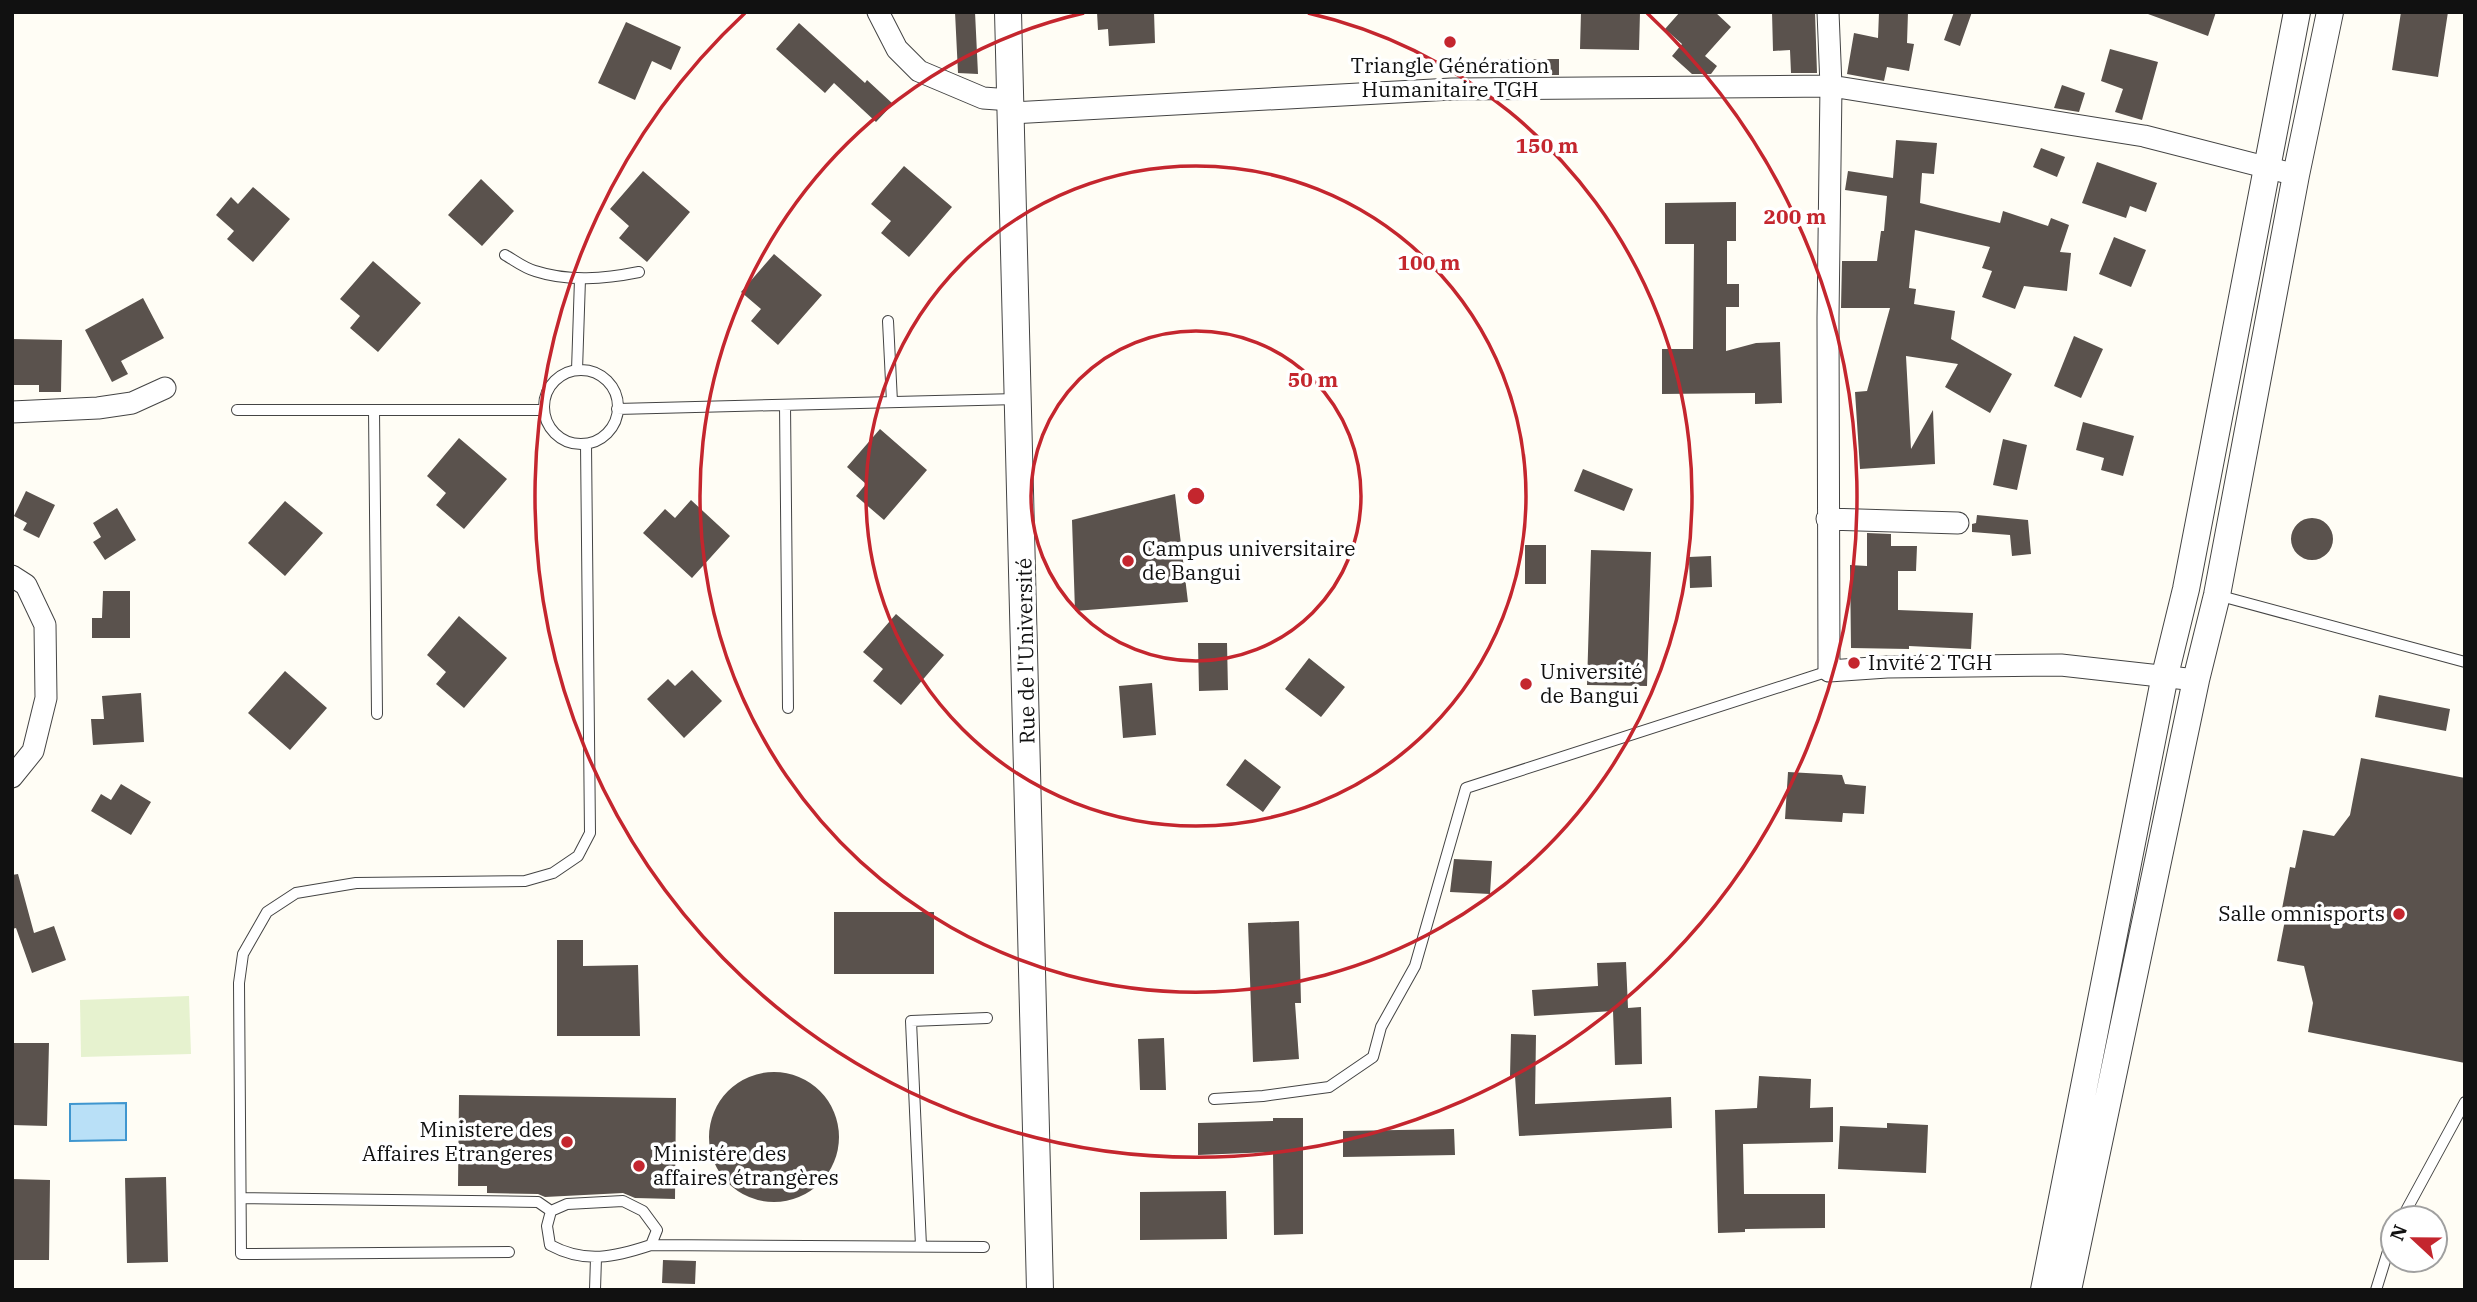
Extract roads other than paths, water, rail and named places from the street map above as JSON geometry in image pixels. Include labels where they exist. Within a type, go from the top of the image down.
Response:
[{"type":"street","points":[[878,12],[897,49],[919,71],[1011,107],[1415,90],[1831,86],[2144,136],[2296,175]]},
{"type":"street","name":"Rue de l'Université","points":[[1009,12],[1040,1290]]},
{"type":"street","points":[[1828,12],[1831,86],[1827,520],[1829,671],[1887,667],[2061,665],[2196,680]]},
{"type":"street","points":[[2044,1290],[2165,675],[2189,575],[2297,12]]},
{"type":"street","points":[[2068,1290],[2196,680],[2217,595],[2296,175],[2330,12]]},
{"type":"street","points":[[12,412],[98,408],[132,403],[165,387]]},
{"type":"street","points":[[1827,520],[1958,523]]},
{"type":"street","points":[[12,576],[26,585],[46,625],[46,698],[33,751],[12,777]]},
{"type":"lane","points":[[505,255],[534,271],[580,279],[607,278],[639,272]]},
{"type":"lane","points":[[577,370],[580,279]]},
{"type":"lane","points":[[887,321],[892,402]]},
{"type":"lane","points":[[577,370],[593,372],[607,382],[615,395],[618,409],[614,424],[602,437],[586,444],[569,443],[556,435],[547,424],[543,410],[550,386],[561,375],[577,370]]},
{"type":"lane","points":[[618,409],[1019,399]]},
{"type":"lane","points":[[785,405],[788,708]]},
{"type":"lane","points":[[237,410],[543,410]]},
{"type":"lane","points":[[374,410],[377,714]]},
{"type":"lane","points":[[509,1252],[241,1254],[239,983],[243,954],[267,912],[296,893],[356,883],[525,881],[553,873],[578,856],[590,833],[586,444]]},
{"type":"lane","points":[[2217,595],[2465,662]]},
{"type":"lane","points":[[1214,1099],[1263,1096],[1329,1087],[1373,1057],[1381,1027],[1415,966],[1466,788],[1829,671]]},
{"type":"lane","points":[[921,1246],[911,1021],[987,1018]]},
{"type":"lane","points":[[2410,1204],[2465,1102]]},
{"type":"lane","points":[[241,1198],[538,1202],[551,1211]]},
{"type":"lane","points":[[551,1211],[567,1204],[623,1201],[643,1211],[657,1230],[651,1245]]},
{"type":"lane","points":[[551,1211],[547,1226],[550,1245],[561,1251],[596,1258],[651,1245],[984,1247]]},
{"type":"lane","points":[[595,1290],[596,1258]]},
{"type":"water","points":[[126,1103],[126,1140],[70,1141],[70,1104]]},
{"type":"place","name":"Triangle Génération Humanitaire TGH","points":[[1450,42]]},
{"type":"place","name":"Campus universitaire de Bangui","points":[[1128,561]]},
{"type":"place","name":"Invité 2 TGH","points":[[1854,663]]},
{"type":"place","name":"Université de Bangui","points":[[1526,684]]},
{"type":"place","name":"Salle omnisports","points":[[2399,914]]},
{"type":"place","name":"Ministere des Affaires Etrangeres","points":[[567,1142]]},
{"type":"place","name":"Ministére des affaires étrangères","points":[[639,1166]]}]
